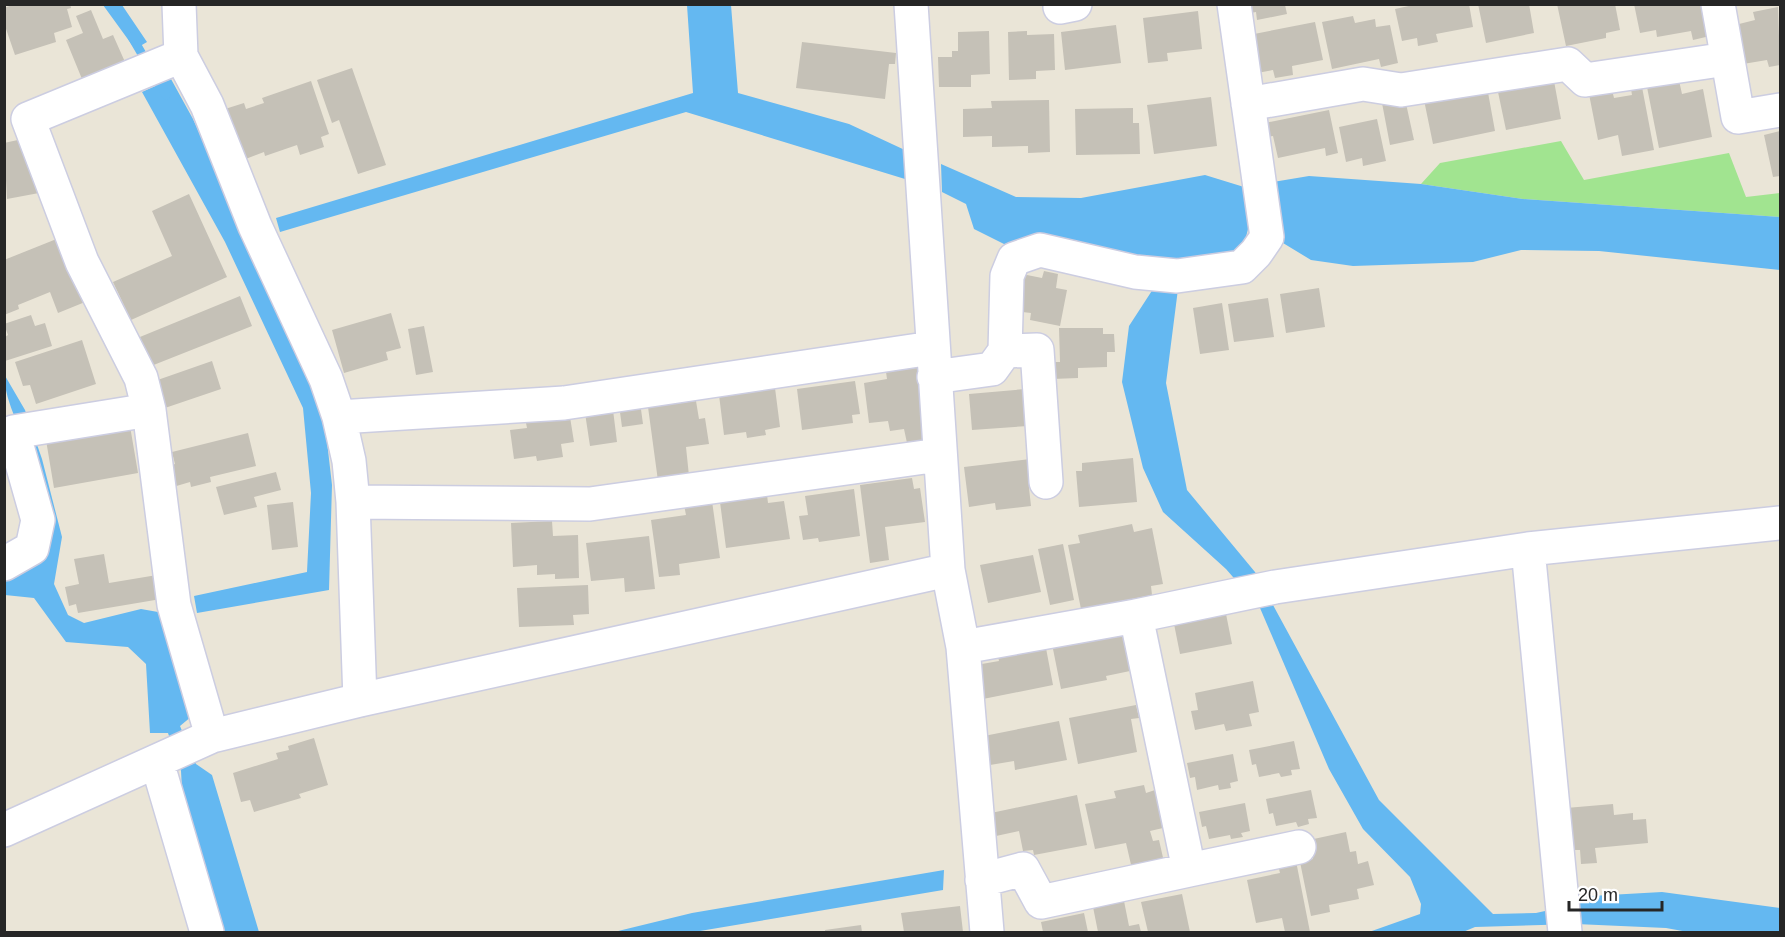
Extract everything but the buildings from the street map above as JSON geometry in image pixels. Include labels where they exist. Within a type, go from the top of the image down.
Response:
[{"type":"street","points":[[161,65],[179,4]]},
{"type":"street","points":[[911,4],[948,570],[963,647],[987,933]]},
{"type":"street","points":[[339,417],[564,403],[933,363],[992,369],[1005,351],[1007,276],[1014,259],[1040,250],[1162,275],[1242,267],[1267,237],[1234,4]]},
{"type":"street","points":[[1718,4],[1738,117],[1780,110]]},
{"type":"street","points":[[1248,104],[1363,84],[1401,90],[1568,64],[1585,80],[1727,59]]},
{"type":"street","points":[[161,65],[16,123],[82,262],[141,378],[149,410],[176,611],[183,750],[207,933]]},
{"type":"street","points":[[161,65],[207,105],[259,234],[326,379],[339,417],[349,461],[353,502],[360,700]]},
{"type":"street","points":[[1005,351],[1036,350],[1046,482]]},
{"type":"street","points":[[4,564],[32,548],[38,520],[26,430],[149,410]]},
{"type":"street","points":[[353,502],[590,504],[939,455]]},
{"type":"street","points":[[963,647],[1136,616],[1275,587],[1528,549],[1780,523]]},
{"type":"street","points":[[1528,549],[1564,920]]},
{"type":"street","points":[[4,830],[183,750],[360,700],[948,570]]},
{"type":"street","points":[[1136,616],[1189,870]]},
{"type":"street","points":[[982,880],[1023,869],[1041,902],[1299,846]]},
{"type":"green space","points":[[1561,141],[1584,180],[1729,153],[1746,197],[1780,193],[1780,217],[1523,199],[1421,184],[1440,163]]},
{"type":"water","points":[[103,5],[122,5],[147,42],[135,49]]},
{"type":"water","points":[[687,5],[731,5],[738,93],[849,124],[907,151],[905,179],[686,112],[280,232],[276,218],[693,93]]},
{"type":"water","points":[[171,79],[193,119],[323,407],[332,485],[329,590],[197,613],[194,596],[307,572],[311,493],[303,408],[225,242],[142,92]]},
{"type":"water","points":[[941,164],[1016,197],[1081,198],[1205,175],[1244,187],[1309,176],[1421,184],[1523,199],[1780,217],[1780,270],[1599,251],[1521,250],[1473,262],[1353,266],[1311,260],[1283,243],[1275,226],[1249,225],[1245,241],[1226,258],[1178,289],[1166,383],[1187,490],[1255,572],[1379,800],[1493,914],[1536,913],[1572,905],[1573,897],[1662,892],[1780,908],[1780,932],[1688,932],[1666,928],[1576,924],[1475,927],[1463,932],[1369,932],[1420,914],[1421,904],[1410,877],[1363,829],[1329,769],[1260,608],[1226,569],[1163,512],[1143,468],[1122,382],[1129,326],[1155,286],[1056,239],[1004,244],[974,229],[966,204],[942,192]]},
{"type":"water","points":[[4,374],[25,410],[42,459],[62,537],[54,584],[68,615],[84,623],[141,609],[158,612],[192,716],[180,726],[196,764],[212,775],[259,932],[223,932],[182,789],[181,771],[168,733],[150,733],[146,664],[128,647],[66,642],[34,598],[5,595],[5,580],[42,559],[37,498],[31,462],[11,408]]},
{"type":"water","points":[[944,870],[943,890],[694,932],[614,932],[692,913]]},
{"type":"waterway","points":[[132,37],[166,95]]}]
